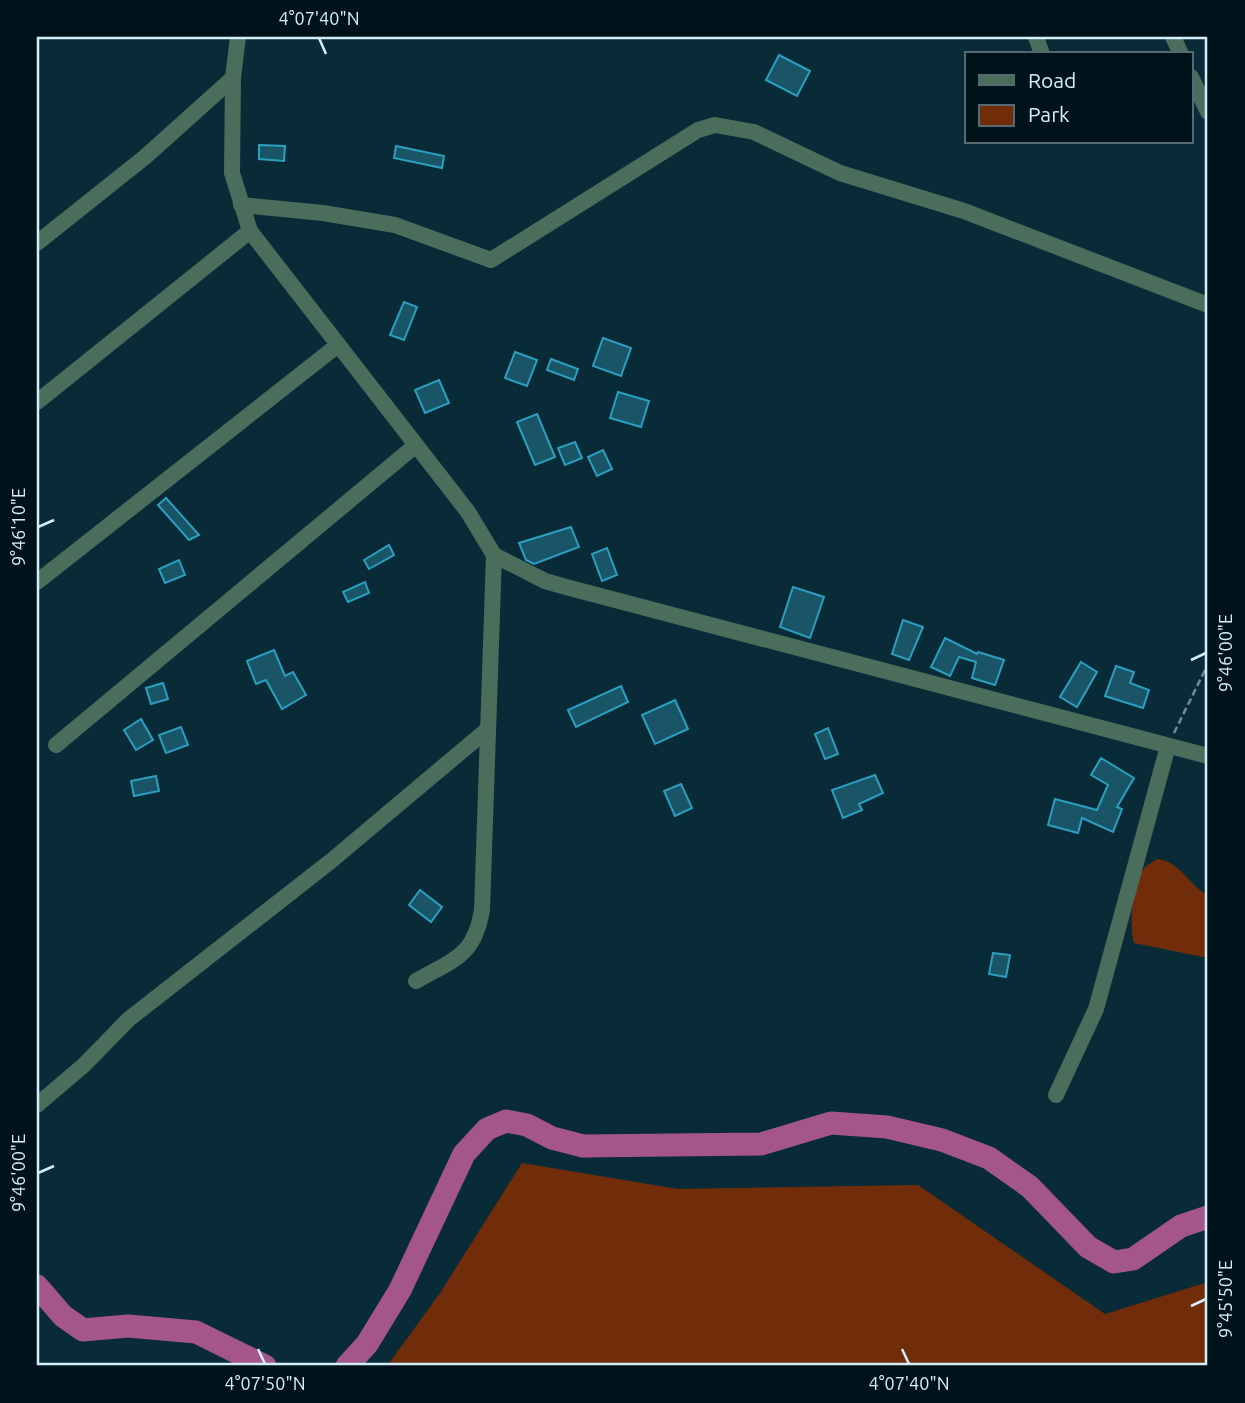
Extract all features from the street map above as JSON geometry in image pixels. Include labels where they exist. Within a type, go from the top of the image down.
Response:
[{"type":"street","points":[[238,37],[233,78],[232,173],[250,231],[468,512],[494,555],[545,581],[566,587],[1208,756]]},
{"type":"street","points":[[37,243],[145,157],[233,78]]},
{"type":"street","points":[[1192,78],[1208,112]]},
{"type":"street","points":[[241,205],[323,213],[395,225],[491,260],[698,130],[715,125],[754,132],[841,173],[964,211],[1208,305]]},
{"type":"street","points":[[37,402],[237,238],[250,231]]},
{"type":"street","points":[[37,582],[338,345]]},
{"type":"street","points":[[56,745],[416,445]]},
{"type":"street","points":[[416,981],[463,953],[472,945],[478,931],[482,909],[494,555]]},
{"type":"street","points":[[37,1105],[84,1065],[129,1019],[331,861],[488,729]]},
{"type":"street","points":[[1056,1096],[1096,1009],[1168,746]]},
{"type":"path","points":[[1168,746],[1208,664]]},
{"type":"green space","points":[[1158,859],[1172,864],[1208,895],[1208,958],[1134,943],[1134,894],[1144,868]]},
{"type":"green space","points":[[522,1163],[678,1189],[918,1185],[1105,1314],[1208,1282],[1208,1366],[387,1366],[440,1293]]},
{"type":"building","points":[[779,55],[810,71],[797,96],[766,80]]},
{"type":"building","points":[[259,145],[285,146],[284,161],[259,159]]},
{"type":"building","points":[[396,146],[444,156],[442,168],[394,158]]},
{"type":"building","points":[[404,302],[417,307],[404,340],[390,335]]},
{"type":"building","points":[[603,338],[631,348],[621,376],[593,366]]},
{"type":"building","points":[[515,352],[537,360],[527,386],[505,378]]},
{"type":"building","points":[[551,359],[578,369],[574,380],[547,370]]},
{"type":"building","points":[[439,380],[449,403],[425,413],[415,390]]},
{"type":"building","points":[[618,392],[649,401],[641,427],[610,418]]},
{"type":"building","points":[[537,414],[555,457],[535,465],[517,422]]},
{"type":"building","points":[[575,442],[582,458],[565,465],[558,448]]},
{"type":"building","points":[[603,450],[612,469],[597,476],[588,457]]},
{"type":"building","points":[[166,498],[199,535],[189,540],[158,505]]},
{"type":"building","points":[[571,527],[579,547],[534,564],[526,560],[519,543]]},
{"type":"building","points":[[389,545],[394,555],[369,569],[364,560]]},
{"type":"building","points":[[607,548],[617,575],[602,581],[592,554]]},
{"type":"building","points":[[179,560],[185,575],[165,583],[159,569]]},
{"type":"building","points":[[365,582],[369,593],[348,602],[343,592]]},
{"type":"building","points":[[793,587],[824,597],[810,638],[780,627]]},
{"type":"building","points":[[903,620],[923,627],[909,660],[892,654]]},
{"type":"building","points":[[945,638],[977,654],[978,652],[1004,660],[995,685],[972,678],[976,662],[959,657],[950,676],[931,667]]},
{"type":"building","points":[[274,650],[285,676],[293,672],[306,695],[282,709],[266,680],[256,684],[247,661]]},
{"type":"building","points":[[1081,662],[1097,672],[1077,707],[1060,697]]},
{"type":"building","points":[[1116,666],[1134,672],[1130,683],[1149,690],[1143,708],[1105,696]]},
{"type":"building","points":[[163,683],[168,699],[151,704],[146,688]]},
{"type":"building","points":[[621,686],[628,702],[576,727],[568,710]]},
{"type":"building","points":[[675,700],[688,729],[655,744],[642,715]]},
{"type":"building","points":[[141,719],[153,740],[136,750],[124,730]]},
{"type":"building","points":[[181,727],[188,745],[166,753],[159,735]]},
{"type":"building","points":[[828,728],[838,754],[825,759],[815,734]]},
{"type":"building","points":[[1101,758],[1134,778],[1117,807],[1122,809],[1113,832],[1082,818],[1078,833],[1048,825],[1055,799],[1097,810],[1108,785],[1091,775]]},
{"type":"building","points":[[875,775],[883,793],[859,804],[862,810],[843,818],[832,790]]},
{"type":"building","points":[[156,776],[159,791],[134,796],[131,781]]},
{"type":"building","points":[[681,784],[692,808],[675,816],[664,791]]},
{"type":"building","points":[[420,890],[442,907],[431,922],[409,905]]},
{"type":"building","points":[[993,953],[1010,955],[1006,977],[989,974]]},
{"type":"waterway","points":[[347,1366],[367,1344],[400,1290],[464,1154],[487,1129],[506,1121],[527,1125],[552,1138],[583,1146],[761,1144],[831,1123],[887,1127],[942,1140],[989,1158],[1030,1187],[1088,1247],[1114,1262],[1133,1259],[1181,1226],[1208,1217]]},
{"type":"waterway","points":[[37,1286],[63,1316],[83,1330],[128,1326],[196,1332],[265,1366]]}]
